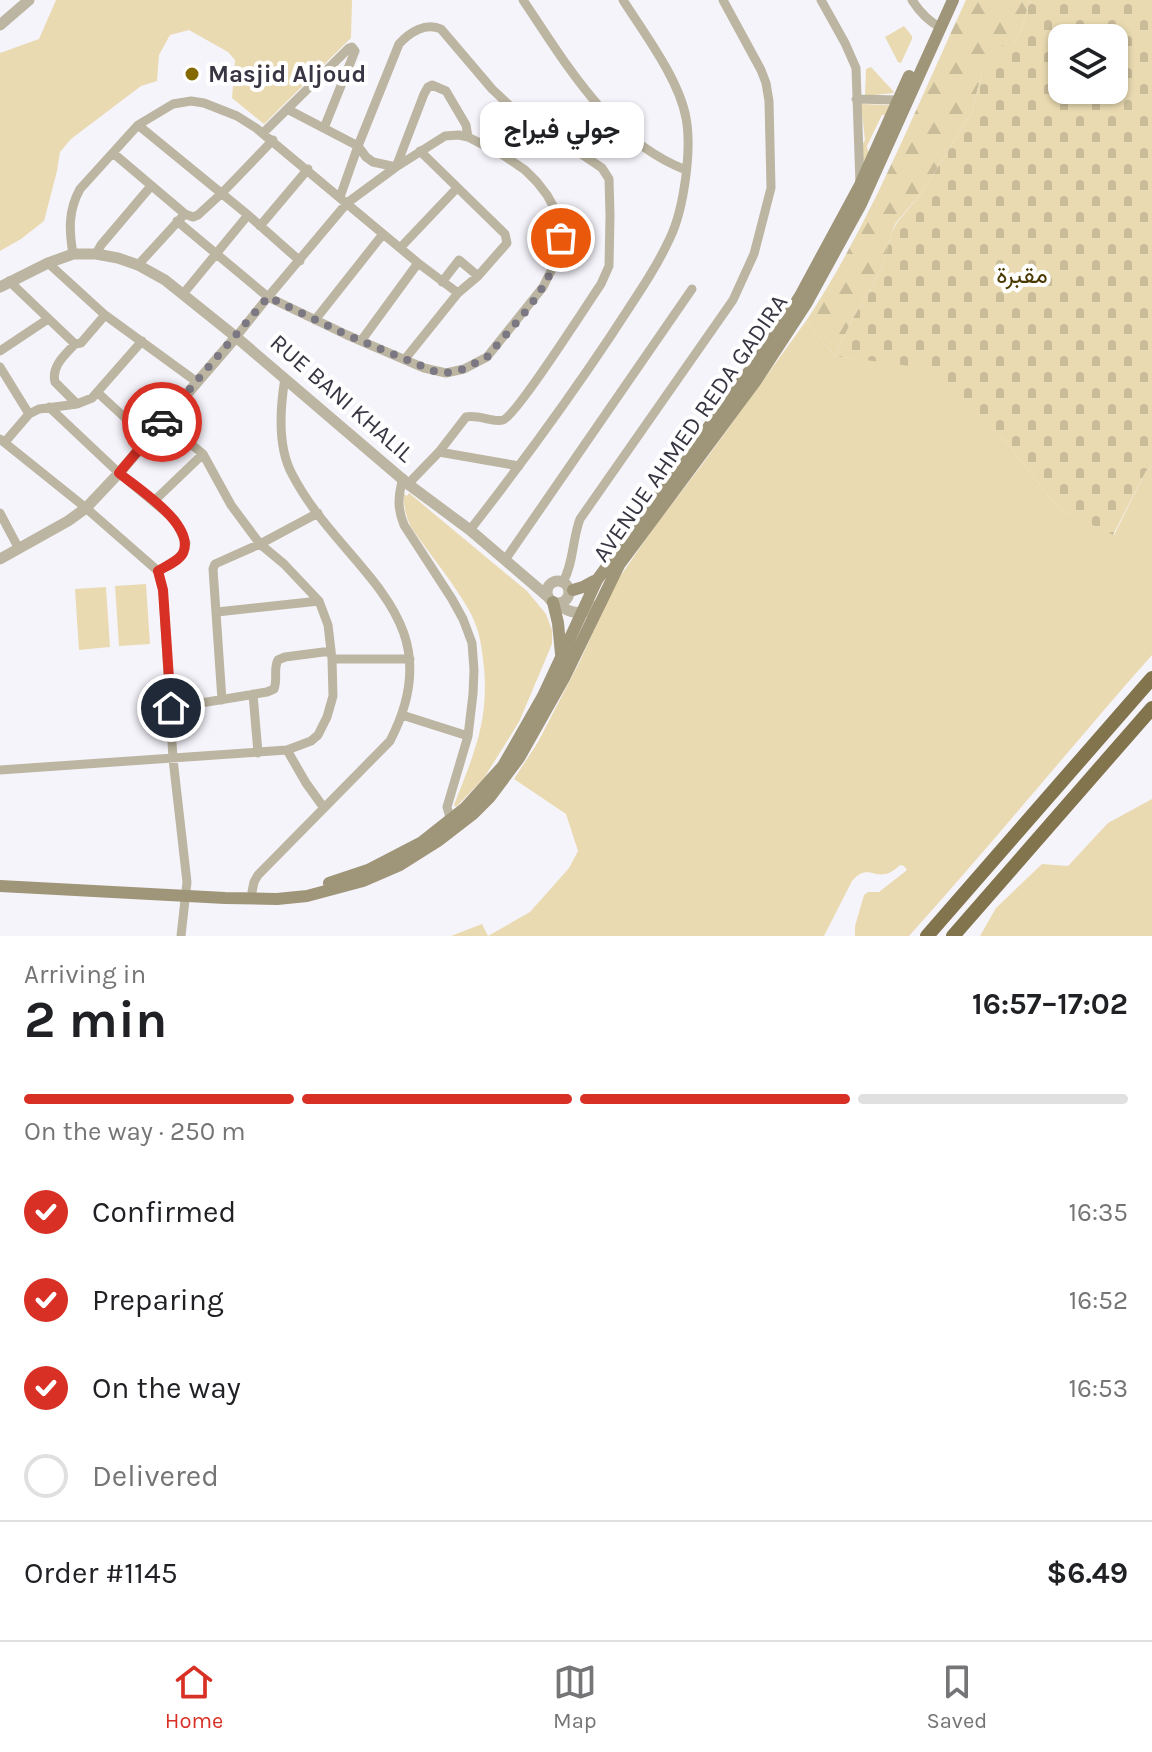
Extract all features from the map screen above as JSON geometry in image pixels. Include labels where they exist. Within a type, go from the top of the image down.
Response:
[{"type":"highway","points":[[927,936],[1152,678]]},
{"type":"highway","points":[[953,936],[1152,708]]},
{"type":"main road","name":"AVENUE AHMED REDA GADIRA","points":[[187,892],[296,890],[348,877],[406,852],[451,821],[479,795],[503,766],[522,735],[561,656],[619,565],[755,382],[806,304],[861,204],[937,26],[944,0]]},
{"type":"main road","name":"AVENUE AHMED REDA GADIRA","points":[[0,883],[266,899],[307,896],[373,877],[400,865],[454,830],[490,797],[519,758],[564,678],[597,580],[785,320],[860,185],[898,100],[953,0]]},
{"type":"main road","points":[[564,585],[583,587],[597,580]]},
{"type":"main road","points":[[552,601],[560,634],[561,656]]},
{"type":"street","points":[[0,25],[29,0]]},
{"type":"street","points":[[523,0],[598,106],[642,146],[665,162],[686,170]]},
{"type":"street","points":[[470,530],[580,382],[654,271],[678,216],[686,170],[687,126],[683,107],[674,82],[623,0]]},
{"type":"street","points":[[564,585],[580,519],[729,307],[754,254],[771,188],[769,101],[761,70],[723,0]]},
{"type":"street","points":[[821,0],[856,68],[860,185]]},
{"type":"street","points":[[912,0],[921,13],[937,26]]},
{"type":"street","points":[[0,559],[86,508],[300,261],[344,200],[358,146],[399,44],[424,27],[441,29],[509,105],[602,168],[609,179],[610,216],[609,266],[601,284],[528,392],[506,418],[466,417],[439,452],[405,481],[398,495],[404,525],[452,599],[472,643],[474,682],[468,736],[447,807],[451,821]]},
{"type":"street","points":[[263,133],[349,48],[354,48],[324,128]]},
{"type":"street","points":[[396,167],[424,94],[432,85],[446,91],[466,125],[468,137]]},
{"type":"street","points":[[856,99],[898,100]]},
{"type":"street","points":[[73,254],[70,212],[80,189],[138,125],[173,104],[191,101],[237,116],[273,140],[458,293]]},
{"type":"street","points":[[287,109],[358,146],[373,162],[396,167]]},
{"type":"street","points":[[138,125],[300,261]]},
{"type":"street","points":[[113,153],[151,186],[217,254],[268,297],[424,368],[446,373],[475,365],[487,357],[550,275],[556,261],[560,227],[547,195],[525,170],[468,137],[445,136],[344,200]]},
{"type":"street","points":[[138,265],[181,218],[196,216],[273,140]]},
{"type":"street","points":[[405,359],[458,293],[507,243],[507,238],[420,151]]},
{"type":"street","points":[[260,226],[308,169]]},
{"type":"street","points":[[96,254],[151,186]]},
{"type":"street","points":[[400,248],[457,188]]},
{"type":"street","points":[[183,294],[248,215]]},
{"type":"street","points":[[315,320],[383,234]]},
{"type":"street","name":"RUE BANI KHALIL","points":[[4,284],[73,254],[118,258],[165,280],[552,601],[567,611],[589,611]]},
{"type":"street","points":[[442,282],[458,261],[478,276]]},
{"type":"street","points":[[48,263],[105,315],[197,382]]},
{"type":"street","points":[[361,341],[418,263]]},
{"type":"street","points":[[4,284],[75,344]]},
{"type":"street","points":[[505,560],[692,289]]},
{"type":"street","points":[[77,404],[55,382],[53,373],[75,344],[81,343],[105,315]]},
{"type":"street","points":[[0,351],[48,319]]},
{"type":"street","points":[[142,341],[88,401],[39,409],[29,414],[3,441],[158,571],[163,590],[173,759],[187,892],[181,936]]},
{"type":"street","points":[[0,367],[29,414]]},
{"type":"street","points":[[252,892],[258,875],[390,741],[402,715],[410,673],[405,636],[386,596],[318,513],[291,472],[285,455],[281,403],[285,378]]},
{"type":"street","points":[[97,392],[148,439]]},
{"type":"street","points":[[49,407],[175,520],[186,543],[184,552],[158,571]]},
{"type":"street","points":[[0,770],[287,750],[311,741],[323,728],[333,696],[332,655],[328,625],[319,601],[260,544],[231,505],[203,454],[163,421]]},
{"type":"street","points":[[439,452],[519,466]]},
{"type":"street","points":[[154,501],[203,454]]},
{"type":"street","points":[[0,513],[19,549]]},
{"type":"street","points":[[222,700],[215,564],[318,513]]},
{"type":"street","points":[[529,581],[564,585],[570,591],[561,603],[552,601],[547,589],[564,585]]},
{"type":"street","points":[[564,585],[589,611]]},
{"type":"street","points":[[217,612],[319,601]]},
{"type":"street","points":[[171,708],[274,689],[275,664],[285,657],[332,655],[410,659]]},
{"type":"street","points":[[253,694],[258,753]]},
{"type":"street","points":[[402,715],[468,736]]},
{"type":"street","points":[[287,750],[324,808]]},
{"type":"green space","points":[[56,0],[352,0],[351,38],[264,124],[232,98],[235,60],[228,52],[189,30],[170,35],[159,55],[157,81],[141,86],[71,139],[60,152],[44,221],[0,251],[0,53],[39,39]]},
{"type":"green space","points":[[966,0],[1030,0],[1021,31],[1013,44],[982,71],[972,112],[923,191],[895,224],[883,264],[835,356],[806,321],[872,205]]},
{"type":"green space","name":"مقبرة","points":[[1030,0],[1152,0],[1152,467],[1146,471],[1113,535],[1059,509],[1007,443],[932,369],[835,356],[883,264],[896,224],[923,191],[972,112],[982,71],[1000,46],[1013,44],[1021,31]]},
{"type":"green space","points":[[904,26],[912,39],[901,63],[885,37]]},
{"type":"green space","points":[[871,67],[893,93],[865,96],[866,69]]},
{"type":"green space","points":[[861,104],[890,105],[867,146],[869,156],[865,162],[861,160],[860,149],[865,140]]},
{"type":"green space","points":[[806,321],[835,356],[932,368],[1007,443],[1059,509],[1114,535],[1146,471],[1152,467],[1152,655],[909,936],[855,936],[864,895],[879,892],[907,870],[900,865],[884,874],[866,872],[857,876],[824,936],[488,936],[530,912],[569,868],[578,851],[566,814],[514,779],[538,742],[579,663],[615,584]]},
{"type":"green space","points":[[409,493],[527,591],[546,614],[552,630],[552,644],[519,722],[484,778],[456,807],[454,805],[482,722],[485,687],[481,647],[477,627],[465,603],[411,527],[404,503],[404,494],[407,496]]},
{"type":"green space","points":[[146,584],[150,644],[119,646],[115,586]]},
{"type":"green space","points":[[106,587],[110,647],[79,650],[75,589]]},
{"type":"green space","points":[[1152,799],[1152,936],[980,936],[996,908],[1042,864],[1068,866],[1108,823]]},
{"type":"green space","points":[[482,924],[488,936],[451,936]]},
{"type":"way so far","points":[[162,422],[268,297],[347,335],[436,372],[446,373],[475,365],[487,357],[543,287],[556,261],[561,238]]},
{"type":"place","name":"Masjid Aljoud","points":[[192,74]]},
{"type":"place","name":"جولي فيراج","points":[[561,238]]},
{"type":"route","points":[[162,422],[119,473],[175,520],[186,543],[180,557],[158,571],[163,590],[171,708]]}]
